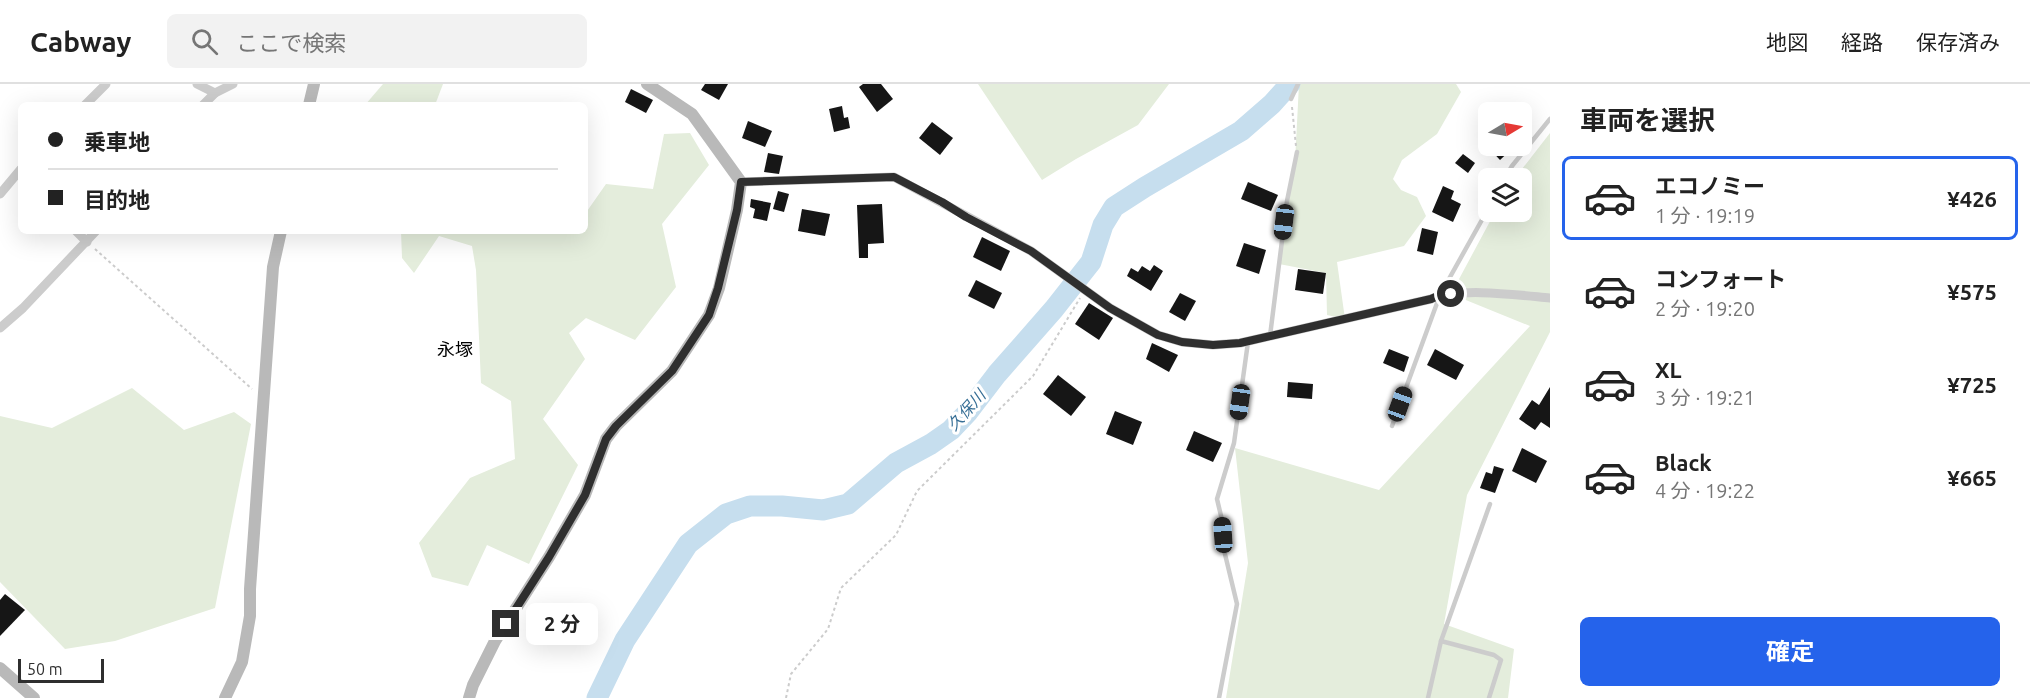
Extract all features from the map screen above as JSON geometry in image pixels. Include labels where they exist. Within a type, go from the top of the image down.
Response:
[{"type":"street","points":[[88,102],[106,84]]},
{"type":"street","points":[[197,84],[214,93]]},
{"type":"street","points":[[206,102],[214,93],[232,84]]},
{"type":"street","points":[[310,102],[313,84]]},
{"type":"street","points":[[469,698],[495,641],[549,557],[585,495],[606,439],[616,426],[672,371],[709,315],[721,277],[737,210],[741,182],[692,114],[653,86]]},
{"type":"street","points":[[0,194],[18,175]]},
{"type":"street","points":[[741,182],[894,177],[1031,251],[1084,290],[1158,335],[1182,342],[1213,345],[1248,341],[1440,295],[1489,293],[1550,298]]},
{"type":"street","points":[[78,234],[87,242]]},
{"type":"street","points":[[0,327],[23,308],[94,234]]},
{"type":"street","points":[[225,698],[242,662],[250,616],[273,267],[280,234]]},
{"type":"street","points":[[0,668],[34,698]]},
{"type":"lane","points":[[1291,99],[1298,84]]},
{"type":"lane","points":[[1511,168],[1550,120]]},
{"type":"lane","points":[[1270,336],[1287,201],[1297,152]]},
{"type":"lane","points":[[1392,426],[1440,295],[1481,222]]},
{"type":"lane","points":[[1219,698],[1237,604],[1224,550],[1222,520],[1217,500],[1234,443],[1248,341]]},
{"type":"lane","points":[[1428,698],[1441,641],[1490,504]]},
{"type":"lane","points":[[1441,641],[1494,655],[1502,660],[1489,698]]},
{"type":"path","points":[[1291,99],[1297,152]]},
{"type":"path","points":[[87,242],[263,399]]},
{"type":"path","points":[[786,698],[785,693],[791,674],[828,629],[841,588],[896,535],[917,491],[1033,376],[1084,290]]},
{"type":"green space","points":[[383,84],[443,84],[436,102],[368,102]]},
{"type":"green space","points":[[978,84],[1169,84],[1138,125],[1042,180]]},
{"type":"green space","points":[[1299,84],[1456,84],[1461,92],[1437,134],[1402,160],[1393,179],[1401,190],[1417,197],[1426,216],[1404,246],[1337,262],[1345,319],[1327,315],[1326,273],[1279,264],[1295,162]]},
{"type":"green space","points":[[690,133],[709,165],[662,224],[676,287],[635,340],[586,318],[569,333],[585,359],[543,419],[578,465],[529,564],[487,545],[468,586],[432,577],[419,543],[470,478],[515,459],[511,401],[481,383],[476,270],[472,246],[439,236],[414,273],[402,258],[401,234],[588,234],[588,210],[606,184],[653,189],[664,134]]},
{"type":"green space","points":[[1550,133],[1550,332],[1467,495],[1444,624],[1514,649],[1508,698],[1226,698],[1248,563],[1235,448],[1379,490],[1530,326],[1451,294],[1490,222],[1532,222],[1532,168],[1523,168]]},
{"type":"green space","points":[[132,388],[184,430],[234,412],[251,424],[215,608],[115,641],[65,649],[0,582],[0,416],[52,428]]},
{"type":"building","points":[[705,84],[728,84],[719,100],[701,90]]},
{"type":"building","points":[[863,84],[881,84],[893,99],[877,112],[859,87]]},
{"type":"building","points":[[631,89],[653,100],[646,113],[625,102]]},
{"type":"building","points":[[842,106],[844,118],[848,117],[850,128],[834,132],[829,109]]},
{"type":"building","points":[[748,121],[772,131],[765,147],[742,138]]},
{"type":"building","points":[[932,122],[953,138],[940,155],[919,138]]},
{"type":"building","points":[[768,153],[783,156],[779,174],[764,172]]},
{"type":"building","points":[[1463,154],[1475,163],[1468,173],[1455,163]]},
{"type":"building","points":[[1248,182],[1278,195],[1271,211],[1241,199]]},
{"type":"building","points":[[1443,186],[1454,191],[1451,199],[1461,204],[1453,222],[1432,212]]},
{"type":"building","points":[[778,191],[789,194],[784,212],[773,209]]},
{"type":"building","points":[[751,199],[771,203],[767,221],[753,218],[755,209],[750,207]]},
{"type":"building","points":[[882,204],[884,243],[868,244],[868,258],[859,258],[857,205]]},
{"type":"building","points":[[802,209],[830,214],[825,236],[798,231]]},
{"type":"building","points":[[1422,228],[1438,232],[1433,255],[1417,251]]},
{"type":"building","points":[[982,237],[1010,251],[1001,271],[973,257]]},
{"type":"building","points":[[1244,243],[1266,250],[1259,274],[1236,266]]},
{"type":"building","points":[[1154,265],[1163,271],[1151,291],[1127,276],[1131,268],[1138,272],[1142,266],[1150,271]]},
{"type":"building","points":[[1298,269],[1326,273],[1323,294],[1295,290]]},
{"type":"building","points":[[976,280],[1002,293],[994,309],[968,296]]},
{"type":"building","points":[[1180,293],[1196,301],[1185,321],[1169,312]]},
{"type":"building","points":[[1089,303],[1113,318],[1099,340],[1075,324]]},
{"type":"building","points":[[1152,343],[1178,355],[1169,372],[1146,359]]},
{"type":"building","points":[[1389,349],[1409,357],[1404,372],[1383,363]]},
{"type":"building","points":[[1435,349],[1464,365],[1456,380],[1427,365]]},
{"type":"building","points":[[1058,375],[1086,397],[1071,416],[1043,394]]},
{"type":"building","points":[[1288,382],[1313,384],[1312,399],[1287,397]]},
{"type":"building","points":[[1550,387],[1550,428],[1541,422],[1535,430],[1519,419],[1532,400],[1539,405]]},
{"type":"building","points":[[1115,411],[1142,422],[1133,445],[1106,434]]},
{"type":"building","points":[[1194,431],[1222,443],[1213,462],[1186,450]]},
{"type":"building","points":[[1522,448],[1547,461],[1536,483],[1512,471]]},
{"type":"building","points":[[1494,466],[1504,469],[1495,493],[1480,488],[1486,472],[1492,474]]},
{"type":"building","points":[[5,594],[25,610],[0,636],[0,600]]},
{"type":"waterway","name":"久保川","points":[[597,698],[625,640],[688,544],[726,514],[750,506],[823,510],[848,504],[896,463],[951,430],[1091,262],[1103,225],[1114,207],[1241,131],[1272,104],[1290,84]]},
{"type":"district","name":"永塚","points":[[455,349]]},
{"type":"route","points":[[506,624],[585,495],[606,439],[616,426],[672,371],[709,315],[737,210],[741,182],[894,177],[1031,251],[1110,308],[1158,335],[1182,342],[1213,345],[1240,343],[1451,294]]}]
